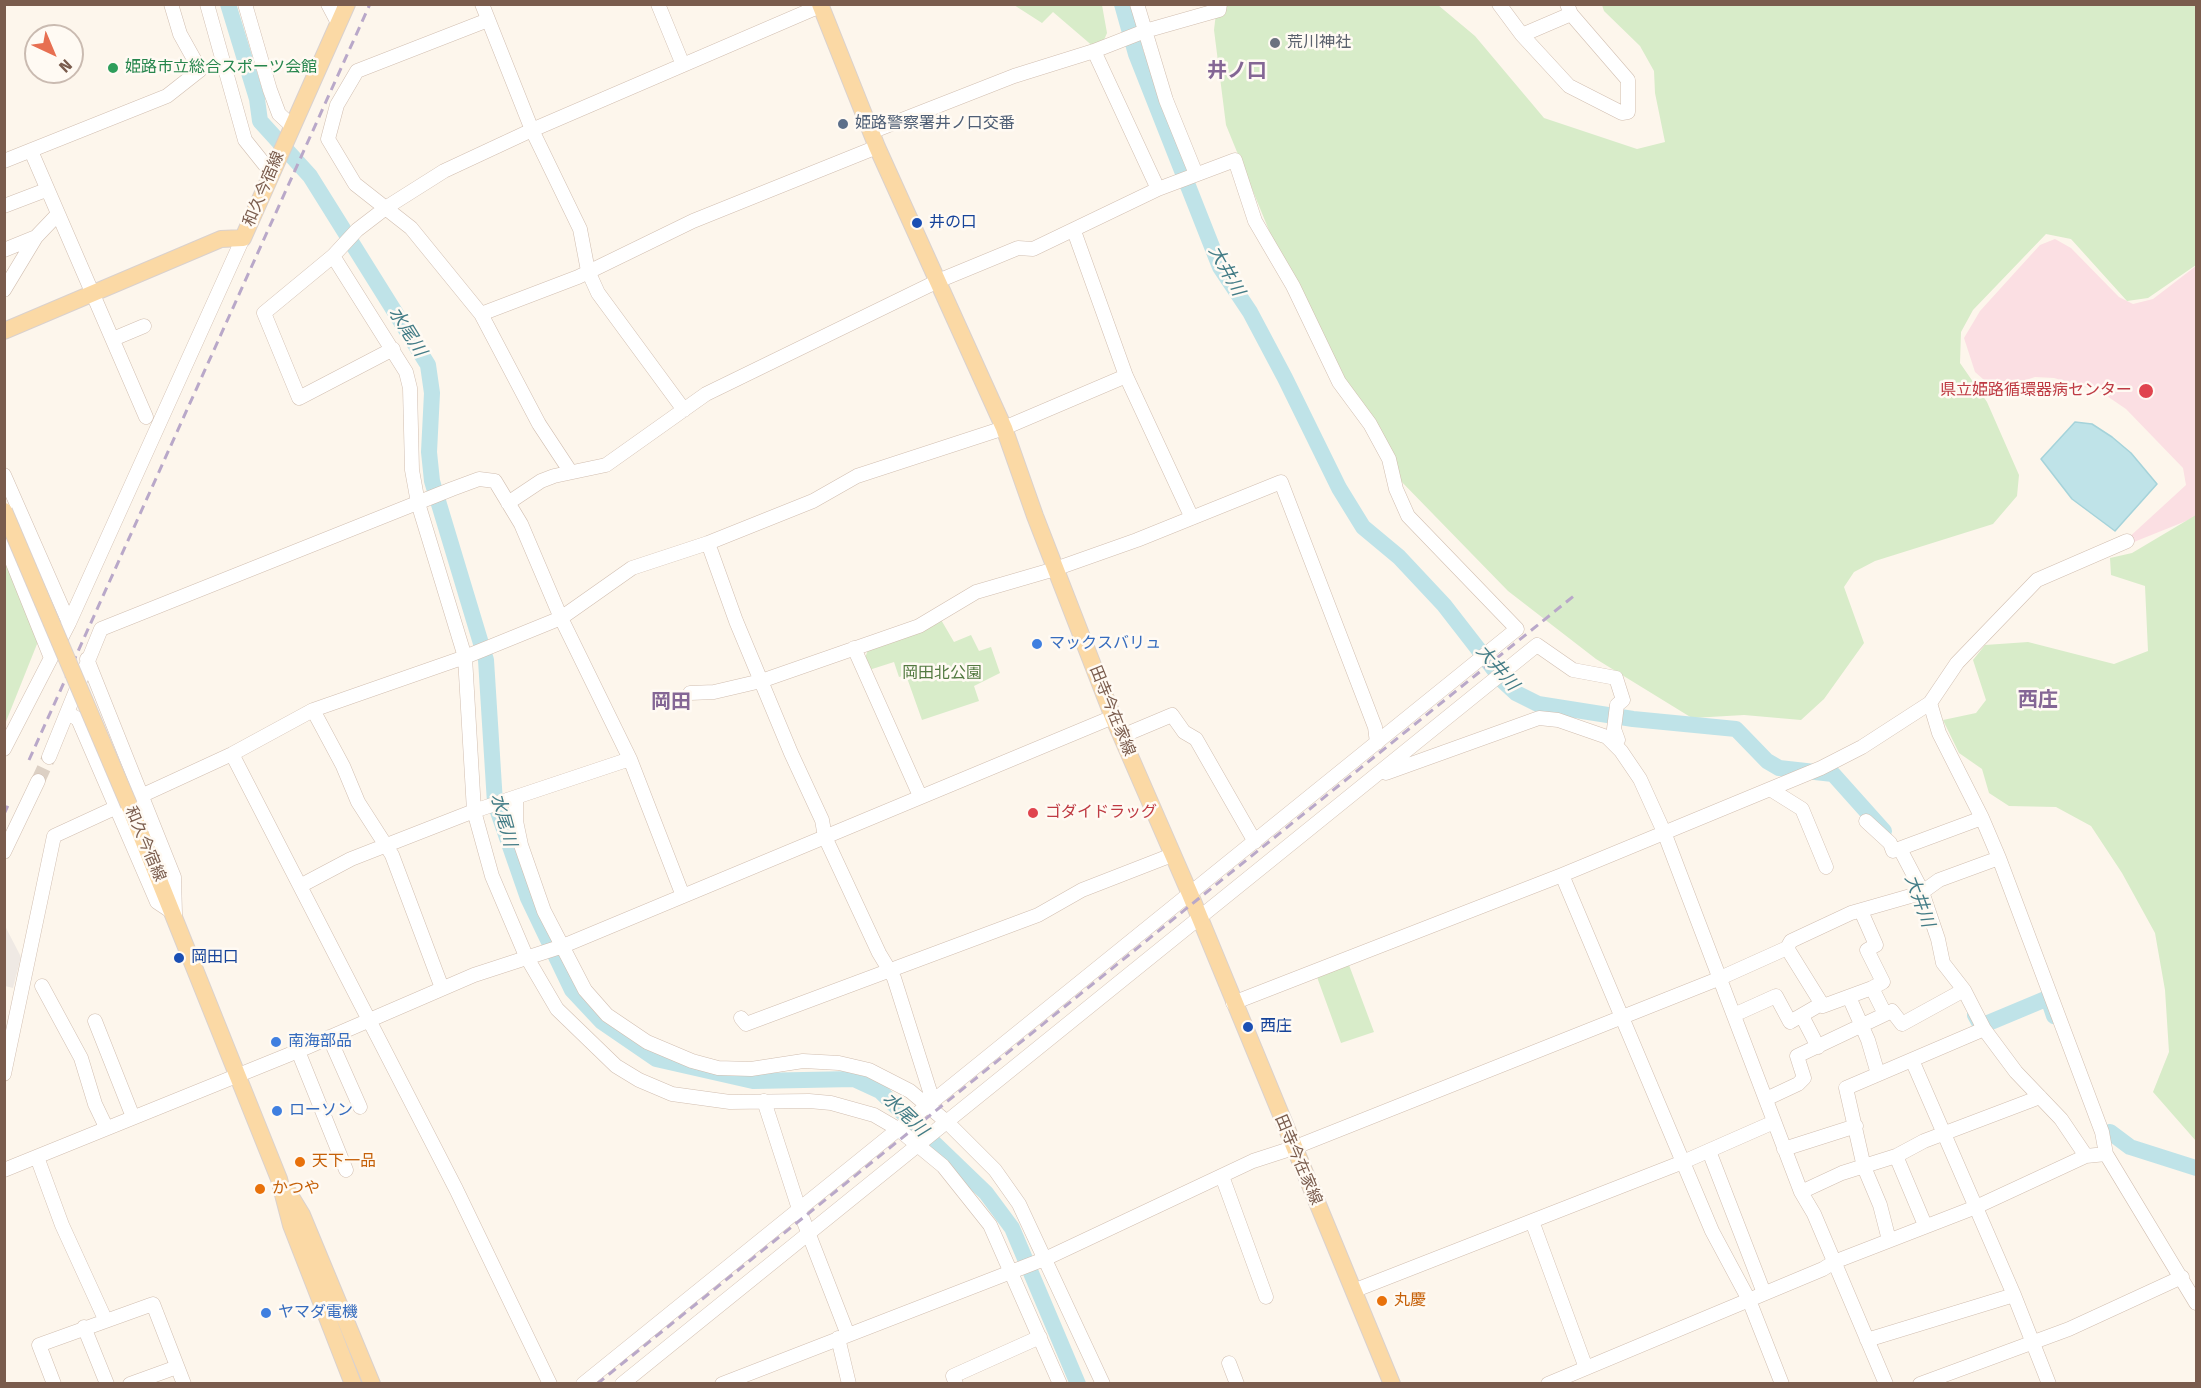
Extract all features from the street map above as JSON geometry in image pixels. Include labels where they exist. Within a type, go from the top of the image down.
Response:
[{"type":"main road","name":"和久今宿線","points":[[4,330],[221,239],[243,238],[347,4]]},
{"type":"main road","name":"田寺今在家線","points":[[820,5],[874,140],[1004,428],[1055,569],[1113,717],[1190,894],[1198,919],[1392,1383]]},
{"type":"main road","name":"和久今宿線","points":[[4,511],[129,803],[238,1073],[279,1179],[291,1225],[353,1383]]},
{"type":"main road","name":"和久今宿線","points":[[279,1179],[302,1215],[372,1383]]},
{"type":"street","points":[[4,161],[167,96],[200,70],[180,34],[171,4]]},
{"type":"street","points":[[207,4],[245,140],[264,165],[272,170]]},
{"type":"street","points":[[245,4],[279,114],[292,126]]},
{"type":"street","points":[[328,4],[338,23]]},
{"type":"street","points":[[482,4],[532,130],[579,229],[588,271],[597,293],[684,410]]},
{"type":"street","points":[[658,4],[683,65]]},
{"type":"street","points":[[1137,4],[1166,100],[1196,174]]},
{"type":"street","points":[[481,314],[588,271],[1014,76],[1094,51],[1145,31],[1219,10],[1220,4]]},
{"type":"street","points":[[1499,4],[1522,35],[1569,87],[1622,113],[1628,112],[1628,80],[1569,9],[1522,35]]},
{"type":"street","points":[[393,349],[299,398],[264,313],[333,256],[357,230],[387,207],[444,171],[532,130],[820,5]]},
{"type":"street","points":[[488,20],[357,71],[337,105],[328,139],[356,184],[411,228],[481,314],[539,424],[570,471]]},
{"type":"street","points":[[1094,51],[1158,189]]},
{"type":"street","points":[[31,151],[146,417]]},
{"type":"street","points":[[508,503],[541,481],[570,471],[606,465],[706,394],[938,281],[1018,248],[1033,249],[1074,231],[1080,224],[1158,189],[1234,160],[1255,221],[1293,286],[1339,382],[1370,424],[1384,450],[1396,489],[1408,516],[1517,629],[584,1383]]},
{"type":"street","points":[[4,206],[46,190]]},
{"type":"street","points":[[4,290],[36,237],[57,215]]},
{"type":"street","points":[[1074,231],[1126,376],[1192,518]]},
{"type":"street","points":[[4,250],[36,237]]},
{"type":"street","points":[[4,749],[69,623],[243,238]]},
{"type":"street","points":[[333,256],[406,372],[410,388],[412,470],[418,503],[465,657],[474,811],[492,876],[526,956],[557,1009],[597,1049],[639,1080],[672,1094],[694,1099],[809,1101],[850,1107],[874,1115],[898,1129],[943,1166],[990,1225],[1058,1383]]},
{"type":"street","points":[[113,339],[144,326]]},
{"type":"street","points":[[4,1074],[54,836],[232,754],[313,710],[465,657],[561,618],[632,568],[708,543],[813,501],[858,476],[1004,428],[1126,376]]},
{"type":"street","points":[[4,475],[69,623]]},
{"type":"street","points":[[49,757],[101,628],[452,489],[479,479],[495,481],[520,524],[561,618],[630,759],[683,896]]},
{"type":"street","points":[[690,693],[714,692],[761,681],[927,622],[976,592],[1055,569],[1281,482],[1375,727],[1377,743]]},
{"type":"street","points":[[4,541],[51,658]]},
{"type":"street","points":[[1233,1002],[1562,875],[1770,789],[1862,747],[1930,703],[1958,663],[2037,579],[2127,541]]},
{"type":"street","points":[[708,543],[736,621],[822,820],[825,837],[894,978],[930,1104]]},
{"type":"street","points":[[1511,635],[1528,652]]},
{"type":"street","points":[[622,1383],[948,1123],[1537,645],[1573,670],[1616,678],[1623,700],[1617,705],[1614,729],[1618,740],[1615,745]]},
{"type":"street","points":[[854,648],[920,796]]},
{"type":"street","points":[[87,659],[129,803]]},
{"type":"street","points":[[1930,703],[1939,733],[1982,818],[1999,858],[2102,1132],[2106,1154],[2196,1303]]},
{"type":"street","points":[[313,710],[343,766],[358,802],[387,845],[442,988]]},
{"type":"street","points":[[67,713],[78,719],[129,803]]},
{"type":"street","points":[[1122,736],[1172,715],[1184,732],[1196,739],[1255,842]]},
{"type":"street","points":[[4,1170],[238,1073],[298,1051],[442,988],[526,956],[563,946],[1113,717]]},
{"type":"street","points":[[1376,777],[1539,718],[1558,720],[1607,737],[1615,745],[1640,779],[1664,831],[1690,896],[1718,980],[1736,1014],[1801,1192],[1814,1214],[1886,1383]]},
{"type":"street","points":[[232,754],[456,1189],[550,1383]]},
{"type":"street","points":[[300,886],[351,859],[474,811],[630,759]]},
{"type":"street","points":[[4,852],[38,781]]},
{"type":"street","points":[[1770,789],[1802,809],[1826,867]]},
{"type":"street","points":[[516,797],[516,821],[526,865],[544,911],[585,990],[607,1015],[624,1029],[673,1055],[718,1068],[751,1069],[804,1061],[839,1063],[869,1070],[890,1079],[930,1104],[995,1170],[1019,1204],[1047,1258],[1103,1383]]},
{"type":"street","points":[[1866,821],[1890,843],[1893,851],[1982,818]]},
{"type":"street","points":[[1899,849],[1921,893],[1938,939],[1943,963],[1964,990],[1984,1029],[2016,1072],[2061,1119],[2086,1156]]},
{"type":"street","points":[[741,1018],[746,1024],[888,969],[1038,915],[1082,890],[1172,855]]},
{"type":"street","points":[[722,1383],[1047,1258],[1253,1161],[1293,1148],[1718,980],[1787,948],[1791,941],[1888,901],[1921,893],[1939,880],[1999,858]]},
{"type":"street","points":[[1562,875],[1712,1231],[1749,1300],[1782,1383]]},
{"type":"street","points":[[1736,1014],[1776,996],[1790,1022],[1821,1004],[1823,1006],[1849,997],[1883,982],[1867,950],[1876,945],[1861,911]]},
{"type":"street","points":[[1787,948],[1821,1004]]},
{"type":"street","points":[[42,986],[81,1058],[95,1104],[106,1127]]},
{"type":"street","points":[[1872,988],[1885,1014]]},
{"type":"street","points":[[1766,1099],[1798,1084],[1804,1078],[1797,1056],[1892,1011],[1902,1024],[1964,990]]},
{"type":"street","points":[[1849,997],[1862,1025],[1878,1074]]},
{"type":"street","points":[[1802,1016],[1818,1047]]},
{"type":"street","points":[[95,1021],[134,1117]]},
{"type":"street","points":[[1889,1240],[1883,1214],[1864,1167],[1846,1088],[1984,1029]]},
{"type":"street","points":[[329,1037],[360,1107]]},
{"type":"street","points":[[298,1051],[345,1170]]},
{"type":"street","points":[[1912,1060],[2014,1295],[2049,1383]]},
{"type":"street","points":[[1801,1192],[1896,1156],[1924,1141],[2040,1096]]},
{"type":"street","points":[[764,1101],[843,1336],[849,1383]]},
{"type":"street","points":[[1353,1291],[1683,1162],[1774,1122]]},
{"type":"street","points":[[1784,1149],[1856,1126]]},
{"type":"street","points":[[1709,1151],[1764,1293]]},
{"type":"street","points":[[1548,1383],[1823,1269],[1834,1262],[1976,1207],[2086,1156],[2106,1154]]},
{"type":"street","points":[[1896,1156],[1925,1225]]},
{"type":"street","points":[[37,1157],[62,1225],[105,1319]]},
{"type":"street","points":[[1222,1176],[1266,1297]]},
{"type":"street","points":[[1532,1221],[1586,1368]]},
{"type":"street","points":[[1920,1383],[2128,1304],[2182,1277]]},
{"type":"street","points":[[1867,1340],[2014,1295]]},
{"type":"street","points":[[54,1383],[39,1345],[105,1319],[153,1304],[184,1383]]},
{"type":"street","points":[[84,1327],[107,1383]]},
{"type":"street","points":[[956,1383],[953,1376],[1040,1337]]},
{"type":"street","points":[[1228,1363],[1237,1383]]},
{"type":"street","points":[[130,1383],[177,1367]]},
{"type":"shaded area","name":"県立姫路循環器病センター","points":[[2055,239],[2071,248],[2119,297],[2133,304],[2153,299],[2196,266],[2196,517],[2129,544],[2126,540],[2186,485],[2183,468],[2126,409],[2101,392],[2054,378],[2035,377],[1999,389],[1992,387],[1975,372],[1964,338],[1980,311],[2040,245]]},
{"type":"shaded area","points":[[4,924],[21,957],[13,988],[5,986]]},
{"type":"green space","points":[[1014,5],[1102,5],[1107,33],[1104,40],[1095,48],[1053,12],[1042,23]]},
{"type":"green space","points":[[1217,5],[1438,5],[1475,36],[1544,118],[1637,149],[1665,142],[1655,93],[1654,71],[1640,46],[1604,11],[1602,5],[2196,5],[2196,265],[2148,298],[2127,301],[2071,239],[2046,234],[1973,310],[1961,332],[1960,363],[1987,402],[2019,475],[2017,496],[1993,524],[1875,561],[1854,572],[1844,587],[1864,643],[1824,699],[1801,720],[1744,715],[1692,718],[1596,659],[1508,591],[1396,476],[1319,353],[1226,125],[1214,30]]},
{"type":"green space","points":[[2196,515],[2196,1141],[2153,1092],[2169,1052],[2165,990],[2155,933],[2122,873],[2091,826],[2056,807],[2009,806],[1989,793],[1982,769],[1959,753],[1943,720],[1976,713],[1986,700],[1973,660],[1985,645],[2028,642],[2114,664],[2148,651],[2145,586],[2111,575],[2110,558],[2132,553]]},
{"type":"green space","points":[[4,554],[39,639],[5,724],[4,724]]},
{"type":"green space","name":"岡田北公園","points":[[940,618],[954,642],[971,635],[979,651],[991,647],[1000,673],[974,686],[979,701],[922,720],[906,675],[899,677],[894,662],[869,670],[865,658],[869,647]]},
{"type":"green space","points":[[1349,965],[1374,1032],[1341,1043],[1317,977]]},
{"type":"water","points":[[2075,422],[2092,424],[2112,437],[2131,453],[2157,484],[2115,531],[2072,499],[2041,459]]},
{"type":"waterway","name":"水尾川","points":[[228,4],[257,99],[260,121],[310,176],[428,365],[432,393],[429,452],[432,481],[486,660],[495,803],[528,898],[572,990],[602,1022],[656,1059],[753,1081],[854,1079],[880,1091],[986,1193],[1012,1228],[1078,1384]]},
{"type":"waterway","name":"大井川","points":[[1122,4],[1136,54],[1220,267],[1250,312],[1339,488],[1363,527],[1399,557],[1444,605],[1503,681],[1516,693],[1538,704],[1633,719],[1736,729],[1767,761],[1779,768],[1833,774],[1884,831]]},
{"type":"waterway","name":"大井川","points":[[1975,1015],[1981,1026],[2048,998],[2054,1016]]},
{"type":"waterway","name":"大井川","points":[[2110,1132],[2130,1147],[2196,1168]]},
{"type":"tunnel","points":[[38,781],[49,757]]},
{"type":"railway","points":[[29,760],[370,4]]},
{"type":"railway","points":[[597,1384],[1575,595]]},
{"type":"railway","points":[[4,814],[10,801]]},
{"type":"place","name":"荒川神社","points":[[1275,43]]},
{"type":"place","name":"姫路市立総合スポーツ会館","points":[[113,68]]},
{"type":"place","name":"姫路警察署井ノ口交番","points":[[843,124]]},
{"type":"place","name":"井の口","points":[[917,223]]},
{"type":"place","name":"県立姫路循環器病センター","points":[[2146,391]]},
{"type":"place","name":"マックスバリュ","points":[[1037,644]]},
{"type":"place","name":"ゴダイドラッグ","points":[[1033,813]]},
{"type":"place","name":"岡田口","points":[[179,958]]},
{"type":"place","name":"西庄","points":[[1248,1027]]},
{"type":"place","name":"南海部品","points":[[276,1042]]},
{"type":"place","name":"ローソン","points":[[277,1111]]},
{"type":"place","name":"天下一品","points":[[300,1162]]},
{"type":"place","name":"かつや","points":[[260,1189]]},
{"type":"place","name":"丸慶","points":[[1382,1301]]},
{"type":"place","name":"ヤマダ電機","points":[[266,1313]]},
{"type":"district","name":"井ノ口","points":[[1237,71]]},
{"type":"district","name":"西庄","points":[[2038,700]]},
{"type":"district","name":"岡田","points":[[671,702]]}]
